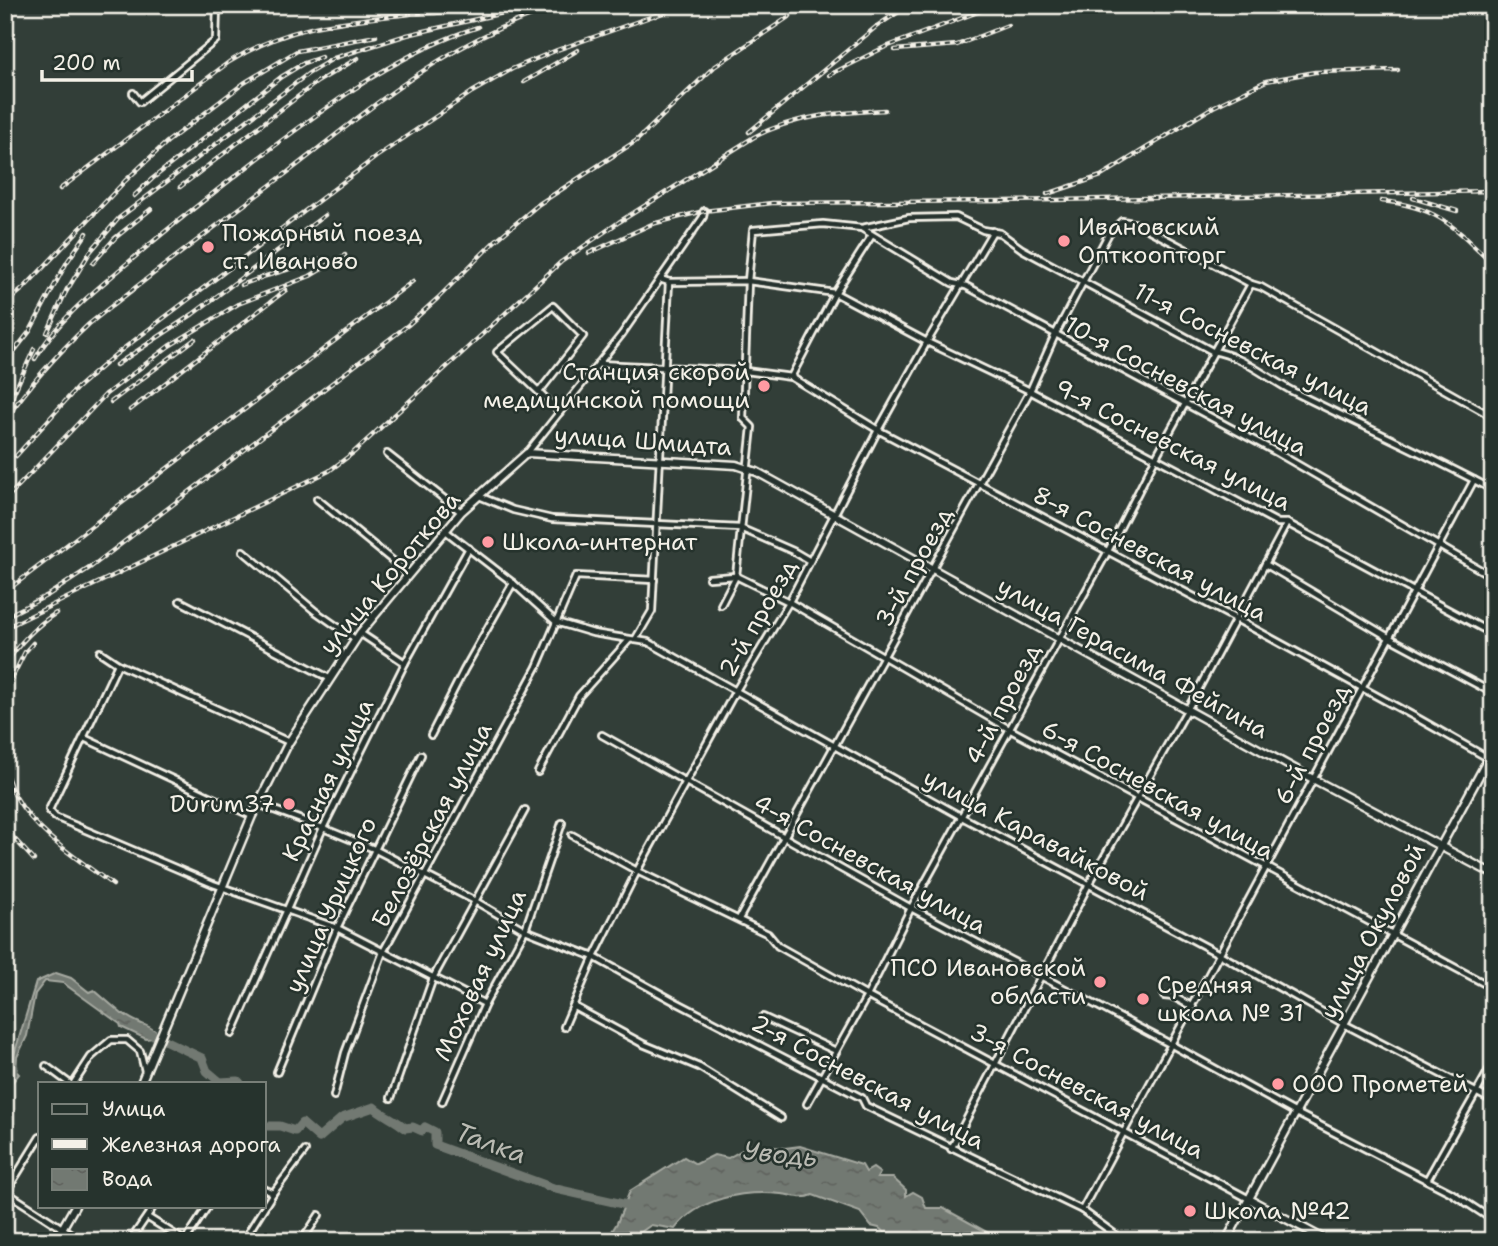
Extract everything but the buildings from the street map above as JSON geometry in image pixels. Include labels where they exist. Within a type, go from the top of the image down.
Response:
[{"type":"main road","name":"улица Шмидта","points":[[527,453],[658,460],[746,468],[757,472]]},
{"type":"main road","name":"улица Короткова","points":[[142,1082],[225,887],[252,816],[289,742],[357,636],[461,512],[527,453]]},
{"type":"main road","name":"улица Герасима Фейгина","points":[[757,472],[1313,779],[1493,874]]},
{"type":"main road","name":"улица Окуловой","points":[[1226,1241],[1440,846],[1490,760],[1493,750]]},
{"type":"main road","name":"3-я Сосневская улица","points":[[1249,1199],[1328,1241]]},
{"type":"main road","points":[[55,1241],[74,1208]]},
{"type":"street","points":[[133,93],[140,102],[216,40],[215,5]]},
{"type":"street","name":"улица Короткова","points":[[527,453],[598,364],[705,211]]},
{"type":"street","name":"11-я Сосневская улица","points":[[748,281],[753,230],[823,224],[862,229],[909,218],[956,217],[999,233],[1022,249],[1212,351],[1239,361],[1292,391],[1493,490]]},
{"type":"street","name":"3-й проезд","points":[[739,919],[933,570],[1030,391],[1083,282],[1114,228],[1122,221],[1138,224],[1251,284]]},
{"type":"street","name":"10-я Сосневская улица","points":[[862,229],[952,283],[961,285],[1274,451],[1493,577]]},
{"type":"street","name":"2-й проезд","points":[[564,1027],[594,957],[637,871],[735,692],[789,602],[927,342],[993,232]]},
{"type":"street","points":[[598,364],[746,371],[791,377],[835,293],[872,235]]},
{"type":"street","points":[[660,279],[669,282],[748,281],[835,293]]},
{"type":"street","points":[[721,605],[736,576],[751,427],[743,418],[748,281]]},
{"type":"street","points":[[538,772],[579,696],[632,640],[652,611],[669,282]]},
{"type":"street","points":[[1251,284],[1261,287],[1493,417]]},
{"type":"street","name":"4-й проезд","points":[[807,1104],[867,996],[911,908],[1108,551],[1212,351],[1251,284]]},
{"type":"street","name":"9-я Сосневская улица","points":[[835,293],[927,342],[1030,391],[1278,523],[1287,523],[1493,634]]},
{"type":"street","points":[[539,393],[583,336],[553,306],[497,352],[539,393],[560,412]]},
{"type":"street","name":"8-я Сосневская улица","points":[[791,377],[878,430],[1236,619],[1490,760]]},
{"type":"street","points":[[387,454],[461,512]]},
{"type":"street","name":"6-й проезд","points":[[1082,1210],[1474,480]]},
{"type":"street","points":[[479,496],[513,510],[552,519],[740,528],[810,561]]},
{"type":"street","points":[[317,499],[410,574]]},
{"type":"street","points":[[951,1149],[1089,884],[1287,523]]},
{"type":"street","points":[[446,532],[513,583],[556,622]]},
{"type":"street","name":"Красная улица","points":[[232,1034],[323,828],[405,663],[469,548]]},
{"type":"street","points":[[243,551],[316,611],[405,663]]},
{"type":"street","points":[[1265,564],[1390,638],[1493,693]]},
{"type":"street","name":"Белозёрская улица","points":[[334,1096],[345,1053],[383,952],[537,667],[576,576],[654,580]]},
{"type":"street","points":[[709,578],[736,576]]},
{"type":"street","name":"6-я Сосневская улица","points":[[736,576],[789,602],[1009,729],[1266,869],[1493,988]]},
{"type":"street","points":[[431,735],[513,583]]},
{"type":"street","points":[[180,601],[329,678]]},
{"type":"street","name":"улица Каравайковой","points":[[556,622],[593,633],[648,642],[962,817],[1344,1024],[1493,1101]]},
{"type":"street","points":[[100,652],[118,664],[289,742]]},
{"type":"street","points":[[118,664],[49,810],[55,817],[213,884],[337,928],[485,1004]]},
{"type":"street","name":"4-я Сосневская улица","points":[[602,735],[911,908],[1172,1045],[1296,1114],[1427,1180],[1493,1220]]},
{"type":"street","points":[[84,738],[252,816]]},
{"type":"street","name":"улица Урицкого","points":[[277,1072],[337,928],[421,755]]},
{"type":"street","name":"2-я Сосневская улица","points":[[258,804],[374,849],[525,930],[594,957],[862,1098],[866,1107],[1082,1210],[1125,1241]]},
{"type":"street","points":[[391,1098],[433,978],[525,810]]},
{"type":"street","name":"Моховая улица","points":[[442,1102],[485,1004],[525,930],[562,823]]},
{"type":"street","name":"3-я Сосневская улица","points":[[572,835],[637,871],[768,934],[778,946],[867,996],[1249,1199]]},
{"type":"street","points":[[1164,996],[1174,997],[1193,1007]]},
{"type":"street","points":[[573,1006],[643,1044],[699,1067],[781,1118]]},
{"type":"street","name":"2-я Сосневская улица","points":[[763,1017],[836,1051]]},
{"type":"street","points":[[73,1082],[91,1057],[111,1040],[127,1040],[140,1051],[146,1074]]},
{"type":"street","points":[[1427,1180],[1493,1063]]},
{"type":"street","points":[[46,1066],[70,1082]]},
{"type":"street","points":[[38,1140],[6,1193],[82,1241]]},
{"type":"street","points":[[266,1204],[305,1151]]},
{"type":"street","points":[[266,1190],[273,1193]]},
{"type":"street","points":[[131,1241],[153,1208]]},
{"type":"street","points":[[147,1217],[185,1241],[207,1208]]},
{"type":"street","points":[[243,1241],[264,1208]]},
{"type":"street","points":[[302,1241],[318,1214]]},
{"type":"water","points":[[56,973],[71,978],[89,992],[94,990],[122,1014],[155,1031],[152,1038],[146,1039],[121,1027],[63,983],[45,981],[35,994],[27,1036],[17,1057],[16,1071],[19,1074],[10,1085],[9,1071],[36,982]]},
{"type":"water","name":"Уводь","points":[[751,1145],[785,1148],[800,1146],[862,1165],[866,1172],[873,1168],[880,1173],[877,1178],[893,1178],[906,1190],[906,1196],[913,1192],[922,1197],[926,1208],[943,1208],[1003,1241],[894,1241],[879,1228],[871,1226],[860,1212],[813,1195],[801,1197],[752,1193],[709,1203],[685,1218],[675,1229],[651,1225],[628,1241],[606,1241],[617,1223],[630,1191],[684,1157],[696,1164],[714,1155],[728,1158]]},
{"type":"waterway","name":"Талка","points":[[143,1030],[202,1058],[207,1071],[220,1082]]},
{"type":"waterway","name":"Талка","points":[[5,1092],[14,1067]]},
{"type":"waterway","name":"Талка","points":[[220,1082],[239,1082]]},
{"type":"waterway","name":"Талка","points":[[266,1126],[280,1126],[295,1131],[302,1123],[319,1138],[342,1118],[374,1107],[405,1128],[413,1127],[422,1131],[425,1127],[435,1132],[435,1145],[556,1189],[636,1207]]},
{"type":"railway","points":[[359,5],[393,9]]},
{"type":"railway","points":[[63,297],[90,252],[119,218],[309,73],[334,58],[407,35],[538,5]]},
{"type":"railway","points":[[5,420],[44,370],[89,324],[386,97],[454,51],[491,32],[569,5]]},
{"type":"railway","points":[[655,16],[682,5]]},
{"type":"railway","points":[[749,132],[877,26],[909,5]]},
{"type":"railway","points":[[829,75],[883,48],[996,5]]},
{"type":"railway","points":[[402,14],[486,8]]},
{"type":"railway","points":[[16,456],[77,388],[115,355],[376,157],[472,92],[512,69],[664,12]]},
{"type":"railway","points":[[60,189],[229,62],[252,49],[316,27],[410,14]]},
{"type":"railway","points":[[5,617],[48,595],[91,567],[408,325],[495,241],[539,204],[636,141],[714,67],[790,16]]},
{"type":"railway","points":[[895,50],[957,45],[1008,25]]},
{"type":"railway","points":[[35,359],[57,328],[84,300],[273,147],[396,63],[478,27]]},
{"type":"railway","points":[[5,304],[24,288],[125,181],[167,142],[244,83],[297,51],[376,36]]},
{"type":"railway","points":[[524,82],[578,50]]},
{"type":"railway","points":[[134,196],[281,77],[304,63],[321,57]]},
{"type":"railway","points":[[180,187],[317,82],[358,58]]},
{"type":"railway","points":[[1047,194],[1101,176],[1213,107],[1266,81],[1315,72],[1398,70]]},
{"type":"railway","points":[[5,628],[329,471],[353,453],[561,262],[754,137],[802,120],[834,114],[885,110]]},
{"type":"railway","points":[[589,253],[652,224],[704,211],[772,203],[1493,191]]},
{"type":"railway","points":[[1413,198],[1457,211]]},
{"type":"railway","points":[[1381,201],[1417,208],[1444,220],[1493,264]]},
{"type":"railway","points":[[93,263],[115,238],[151,209]]},
{"type":"railway","points":[[116,365],[193,314],[325,215]]},
{"type":"railway","points":[[5,363],[30,331],[67,262],[87,233]]},
{"type":"railway","points":[[5,500],[106,394],[169,346],[238,304],[310,276],[345,255]]},
{"type":"railway","points":[[241,285],[320,260]]},
{"type":"railway","points":[[5,592],[413,281]]},
{"type":"railway","points":[[47,333],[67,289]]},
{"type":"railway","points":[[130,410],[286,290]]},
{"type":"railway","points":[[111,402],[195,339]]},
{"type":"railway","points":[[12,397],[34,349]]},
{"type":"railway","points":[[5,665],[27,636],[56,613]]},
{"type":"railway","points":[[5,692],[25,652],[33,643]]},
{"type":"railway","points":[[5,772],[14,794],[35,823],[60,846],[113,885]]},
{"type":"railway","points":[[5,825],[34,860]]},
{"type":"place","name":"Ивановский Опткоопторг","points":[[1064,241]]},
{"type":"place","name":"Пожарный поезд ст. Иваново","points":[[208,247]]},
{"type":"place","name":"Станция скорой медицинской помощи","points":[[764,386]]},
{"type":"place","name":"Школа-интернат","points":[[488,542]]},
{"type":"place","name":"Durum37","points":[[289,804]]},
{"type":"place","name":"ПСО Ивановской области","points":[[1100,982]]},
{"type":"place","name":"Средняя школа № 31","points":[[1143,999]]},
{"type":"place","name":"ООО Прометей","points":[[1278,1084]]},
{"type":"place","name":"Школа №42","points":[[1190,1211]]}]
